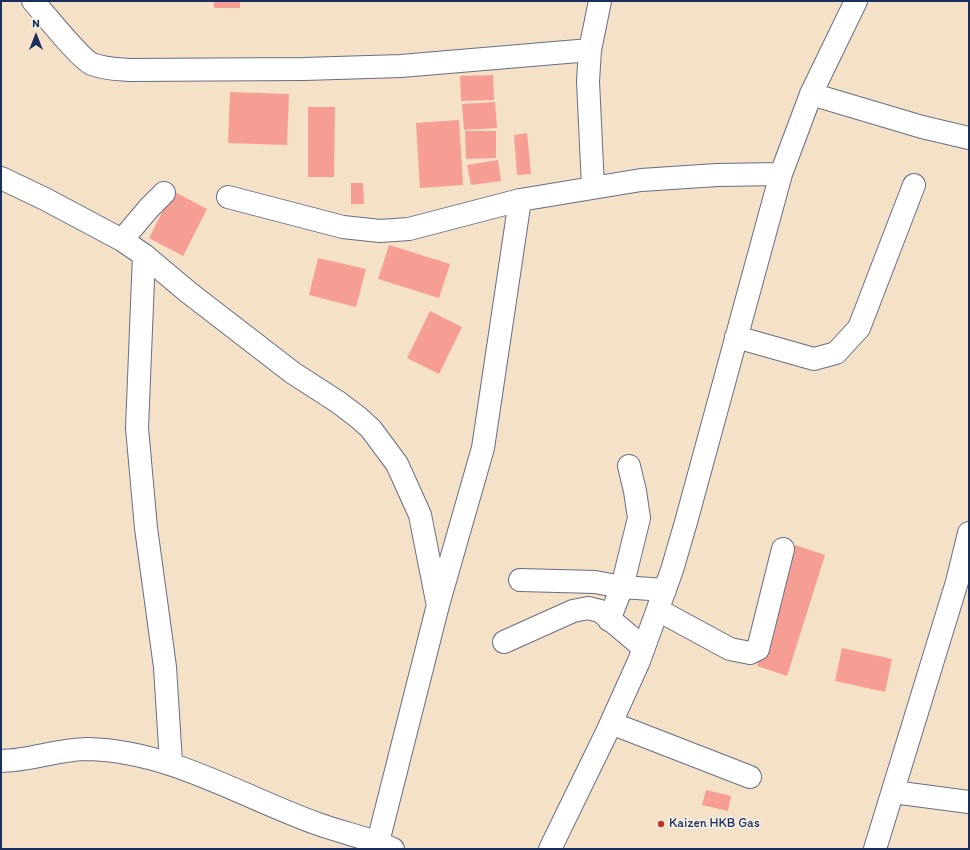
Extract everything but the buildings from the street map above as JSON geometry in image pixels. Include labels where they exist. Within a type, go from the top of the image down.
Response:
[{"type":"street","points":[[34,1],[90,64],[104,68],[129,70],[304,69],[401,66],[590,50]]},
{"type":"street","points":[[593,187],[588,81],[590,50],[600,1]]},
{"type":"street","points":[[550,849],[611,723],[644,648],[658,610],[686,522],[781,174],[811,94],[856,1]]},
{"type":"street","points":[[811,94],[922,127],[969,138]]},
{"type":"street","points":[[228,197],[344,227],[380,231],[409,228],[520,200],[641,180],[717,175],[781,174]]},
{"type":"street","points":[[1,178],[45,199],[122,240],[144,255],[188,292],[293,373],[343,406],[372,429],[397,464],[420,515],[438,605]]},
{"type":"street","points":[[736,338],[814,358],[836,353],[859,328],[914,185]]},
{"type":"street","points":[[122,240],[164,193]]},
{"type":"street","points":[[5,765],[67,750],[89,749],[127,753],[171,763],[318,824],[386,845],[408,728],[438,605],[483,448],[520,200]]},
{"type":"street","points":[[144,255],[137,428],[146,528],[165,667],[171,763]]},
{"type":"street","points":[[609,620],[622,587],[639,518],[629,466]]},
{"type":"street","points":[[875,849],[963,584],[969,533]]},
{"type":"street","points":[[658,610],[730,649],[750,653],[758,649],[783,549]]},
{"type":"street","points":[[520,580],[596,582],[622,587],[665,590]]},
{"type":"street","points":[[504,642],[572,611],[588,608],[600,611],[644,648]]},
{"type":"street","points":[[611,723],[750,777]]},
{"type":"street","points":[[893,792],[969,802]]},
{"type":"place","name":"Kaizen HKB Gas","points":[[661,824]]}]
